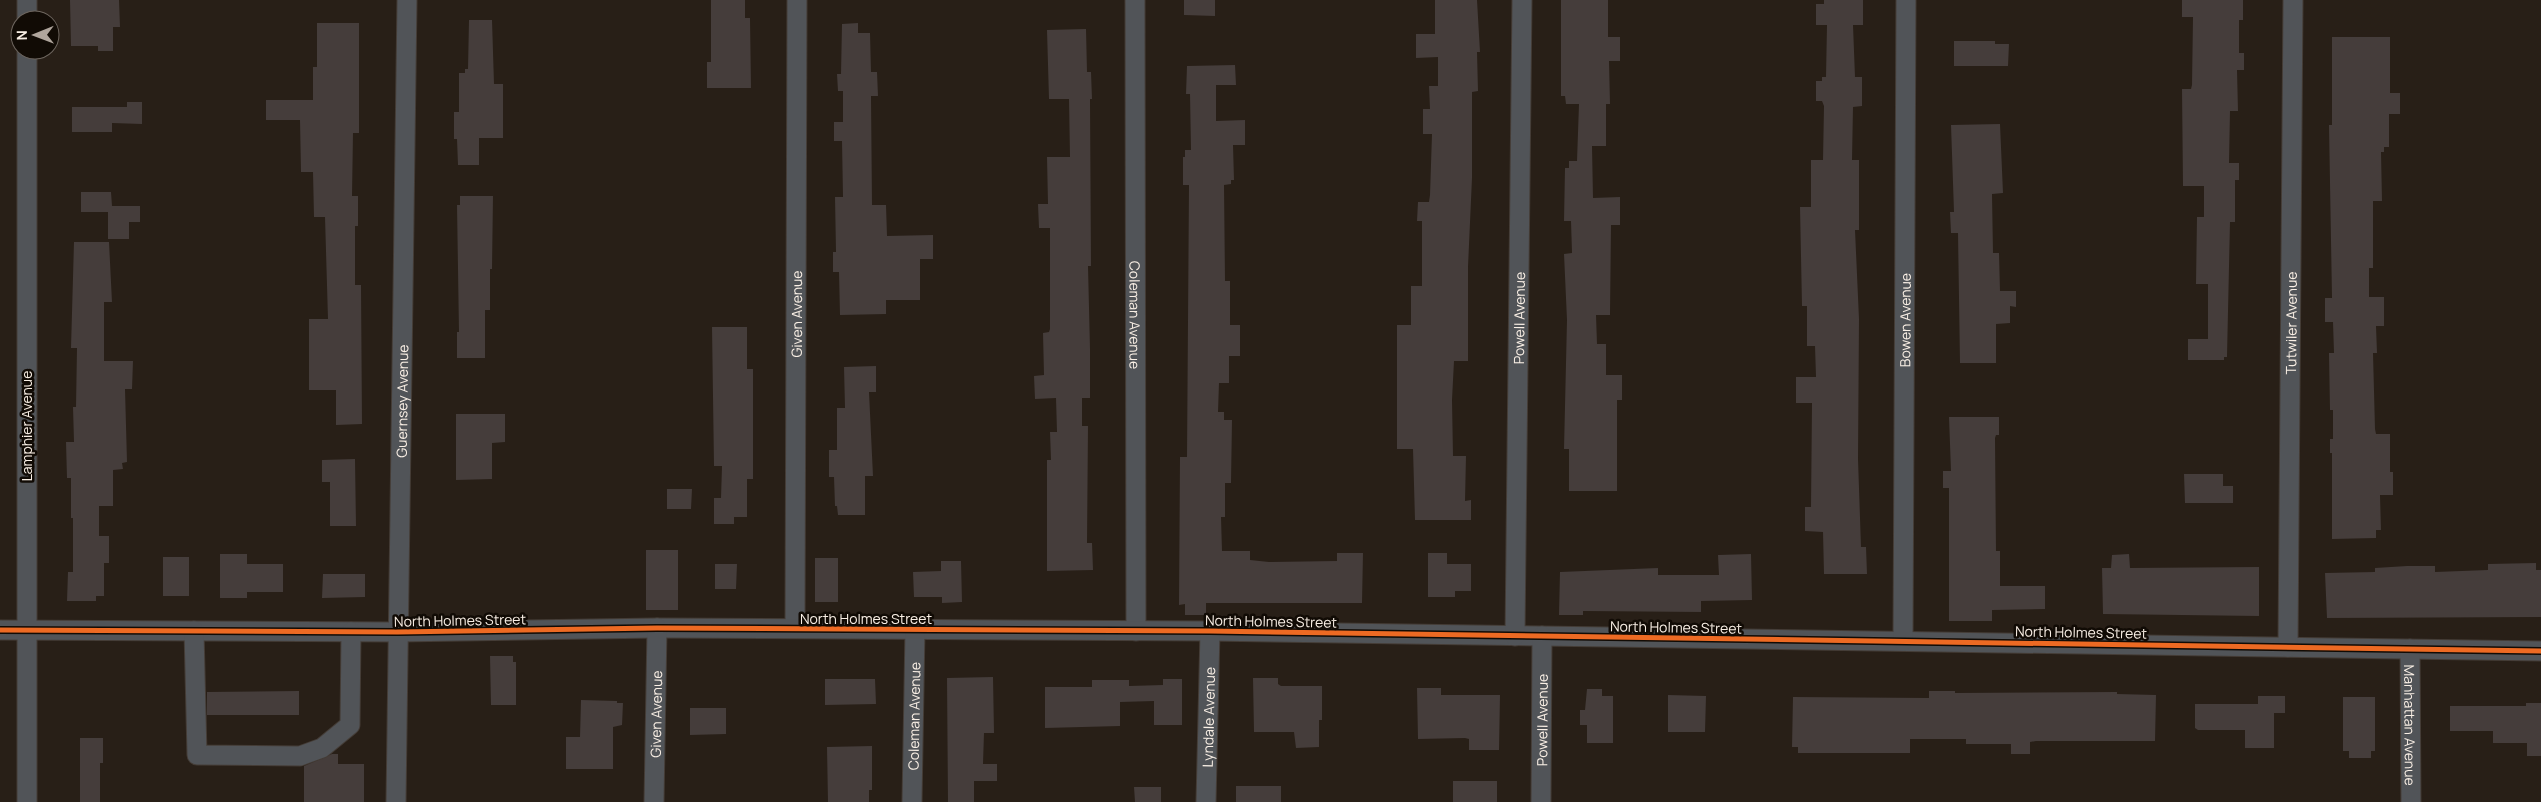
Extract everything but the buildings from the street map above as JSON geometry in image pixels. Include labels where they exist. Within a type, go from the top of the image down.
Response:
[{"type":"street","name":"Guernsey Avenue","points":[[396,802],[407,0]]},
{"type":"street","name":"Given Avenue","points":[[795,628],[797,0]]},
{"type":"street","name":"Coleman Avenue","points":[[1135,0],[1136,631]]},
{"type":"street","name":"Powell Avenue","points":[[1515,636],[1522,0]]},
{"type":"street","name":"Bowen Avenue","points":[[1903,641],[1906,0]]},
{"type":"street","name":"Tutwiler Avenue","points":[[2288,647],[2294,0]]},
{"type":"street","name":"Lamphier Avenue","points":[[26,60],[27,802]]},
{"type":"street","name":"Given Avenue","points":[[654,802],[657,628]]},
{"type":"street","name":"North Holmes Street","points":[[0,630],[398,632],[795,628],[1542,636],[2541,651]]},
{"type":"street","name":"Coleman Avenue","points":[[912,802],[915,629]]},
{"type":"street","points":[[194,631],[198,755],[235,756],[300,756],[322,748],[350,725],[351,632]]},
{"type":"street","name":"Lyndale Avenue","points":[[1206,802],[1210,632]]},
{"type":"street","name":"Powell Avenue","points":[[1542,636],[1542,802]]},
{"type":"street","name":"Manhattan Avenue","points":[[2410,649],[2411,802]]},
{"type":"cycle path","points":[[0,630],[398,632],[657,628],[1210,631],[2541,651]]}]
